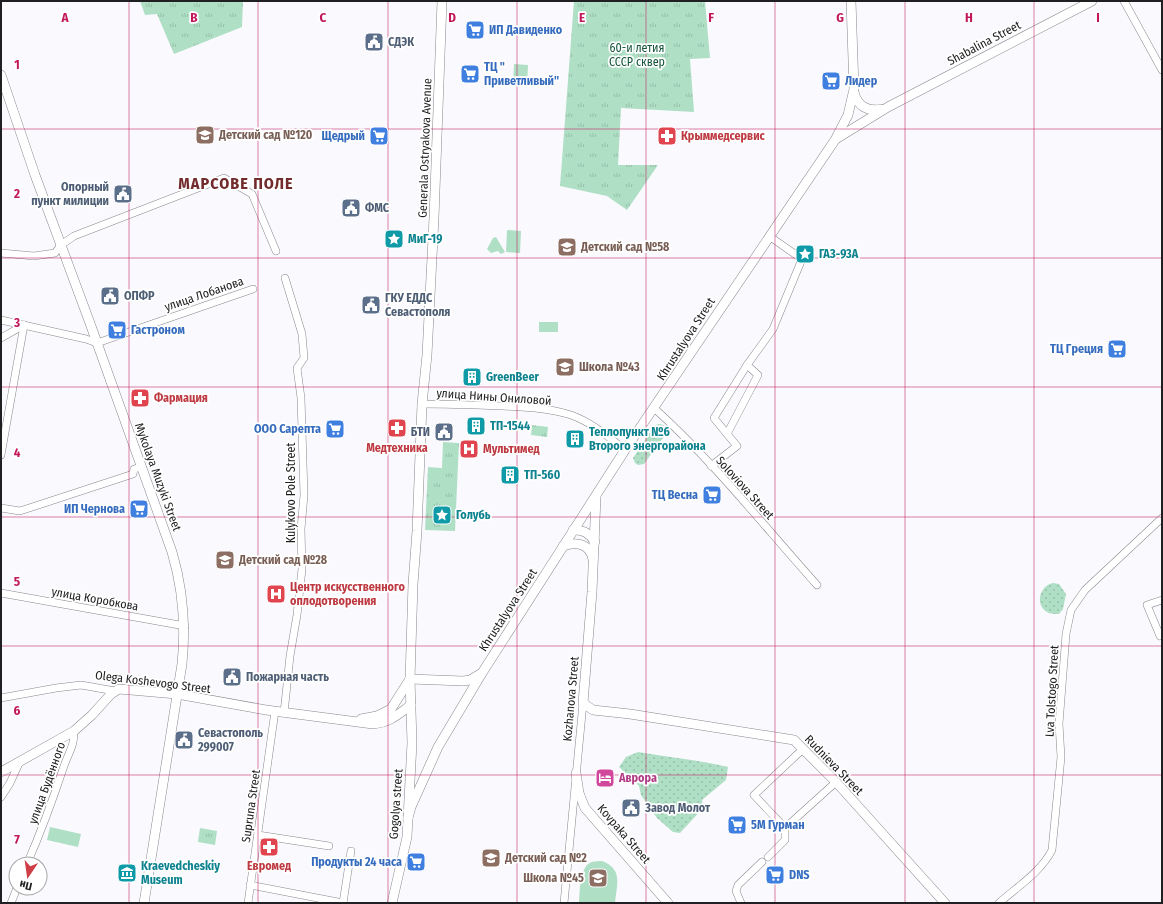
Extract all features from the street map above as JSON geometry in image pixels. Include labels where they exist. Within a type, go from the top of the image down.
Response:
[{"type":"main road","name":"Generala Ostryakova Avenue","points":[[411,705],[410,678],[422,404],[434,218],[442,1]]},
{"type":"main road","name":"Khrustalyova Street","points":[[408,818],[411,807],[438,747],[482,673],[625,450],[835,140],[848,115],[854,89],[851,1]]},
{"type":"main road","name":"Shabalina Street","points":[[835,140],[888,107],[1092,1]]},
{"type":"main road","name":"Mykolaya Muzyki Street","points":[[1,75],[34,175],[97,343],[178,570],[182,592],[185,626],[182,664],[144,903]]},
{"type":"main road","name":"Shabalina Street","points":[[854,89],[858,101],[865,108],[874,111],[888,107]]},
{"type":"main road","name":"Shabalina Street","points":[[848,115],[856,118],[872,116]]},
{"type":"main road","name":"Kozhanova Street","points":[[583,703],[594,562],[596,497]]},
{"type":"main road","points":[[573,530],[586,532],[595,542]]},
{"type":"main road","points":[[564,546],[571,543],[580,543],[587,547],[592,554],[594,562]]},
{"type":"main road","points":[[412,722],[402,712],[391,709],[410,678],[463,681],[476,677],[482,673]]},
{"type":"main road","points":[[411,705],[417,687],[426,679]]},
{"type":"main road","name":"Olega Koshevogo Street","points":[[115,691],[124,689],[177,694],[284,713],[373,724],[383,723],[393,719],[411,705]]},
{"type":"main road","points":[[1,772],[74,731],[115,691]]},
{"type":"main road","name":"Rudnieva Street","points":[[583,703],[593,710],[630,714],[794,740],[836,782],[945,903]]},
{"type":"main road","name":"Gogolya street","points":[[392,903],[406,837],[408,818],[412,743],[411,705]]},
{"type":"main road","name":"Olega Koshevogo Street","points":[[350,721],[377,716],[391,709]]},
{"type":"main road","name":"Kovpaka Street","points":[[576,773],[579,793],[585,808],[668,903]]},
{"type":"street","points":[[1124,1],[1162,70]]},
{"type":"street","points":[[1,253],[34,256],[55,253],[61,245],[74,236],[224,178],[252,194],[276,251]]},
{"type":"street","points":[[711,466],[737,446],[714,418],[773,329],[802,259],[769,236]]},
{"type":"street","name":"Kulykovo Pole Street","points":[[284,713],[302,569],[301,529],[304,495],[301,398],[297,368],[304,358],[302,334],[285,278]]},
{"type":"street","name":"улица Лобанова","points":[[97,343],[253,289]]},
{"type":"street","points":[[1,320],[86,339],[97,343]]},
{"type":"street","points":[[1,338],[24,325]]},
{"type":"street","points":[[1,455],[24,325]]},
{"type":"street","points":[[727,434],[758,375],[748,365]]},
{"type":"street","name":"улица Нины Ониловой","points":[[422,404],[529,408],[571,415],[585,421],[625,450]]},
{"type":"street","name":"Soloviova Street","points":[[654,408],[711,466],[817,585]]},
{"type":"street","points":[[1,508],[20,511],[134,474],[134,469],[141,467]]},
{"type":"street","name":"Lva Tolstogo Street","points":[[999,903],[1039,869],[1047,860],[1052,850],[1061,757],[1058,724],[1066,634],[1071,610],[1085,590],[1162,518]]},
{"type":"street","name":"улица Коробкова","points":[[1,593],[185,626]]},
{"type":"street","points":[[1160,636],[1147,605],[1162,600]]},
{"type":"street","name":"Olega Koshevogo Street","points":[[1,698],[80,685],[115,691]]},
{"type":"street","name":"Kozhanova Street","points":[[564,903],[583,703]]},
{"type":"street","name":"Rudnieva Street","points":[[582,713],[593,710]]},
{"type":"street","name":"Supruna Street","points":[[248,903],[275,711]]},
{"type":"street","name":"улица Будённого","points":[[30,856],[46,820],[66,760],[72,749],[74,742],[74,731]]},
{"type":"street","points":[[768,857],[785,840],[785,828],[754,795],[803,749]]},
{"type":"street","points":[[1,797],[10,783],[20,761]]},
{"type":"street","points":[[785,828],[836,782]]},
{"type":"street","points":[[258,835],[329,846]]},
{"type":"street","points":[[250,885],[343,903],[351,851]]},
{"type":"street","points":[[741,903],[736,890],[738,885],[762,862]]},
{"type":"green space","points":[[140,1],[243,1],[242,27],[174,54],[157,14],[145,15]]},
{"type":"green space","name":"60-и летия СССР сквер","points":[[574,1],[705,1],[710,58],[690,59],[694,112],[621,108],[618,165],[658,165],[627,210],[607,196],[560,186]]},
{"type":"green space","points":[[514,64],[528,65],[527,86],[513,86]]},
{"type":"green space","points":[[507,230],[521,231],[520,253],[506,252]]},
{"type":"green space","points":[[496,237],[505,252],[501,254],[498,251],[491,253],[487,249],[493,238]]},
{"type":"green space","points":[[539,322],[558,322],[558,332],[539,332]]},
{"type":"green space","points":[[532,425],[548,427],[547,437],[531,435]]},
{"type":"green space","points":[[655,425],[663,425],[668,431],[644,464],[638,465],[635,463],[633,458]]},
{"type":"green space","points":[[443,442],[459,443],[455,531],[425,530],[428,467],[442,468]]},
{"type":"green space","points":[[1053,583],[1059,584],[1066,594],[1063,609],[1059,614],[1051,614],[1047,612],[1043,609],[1040,601],[1040,596],[1044,588]]},
{"type":"green space","points":[[638,752],[694,760],[728,767],[726,780],[702,800],[703,808],[680,833],[673,832],[657,818],[641,795],[639,786],[619,767],[626,757]]},
{"type":"green space","points":[[50,827],[81,834],[78,847],[47,840]]},
{"type":"green space","points":[[200,828],[217,831],[215,845],[198,842]]},
{"type":"green space","points":[[596,861],[602,861],[609,864],[616,873],[617,883],[615,903],[579,903],[582,874],[588,864]]},
{"type":"place","name":"ИП Давиденко","points":[[475,30]]},
{"type":"place","name":"СДЭК","points":[[374,42]]},
{"type":"place","name":"ТЦ \" Приветливый\"","points":[[470,74]]},
{"type":"place","name":"Лидер","points":[[831,81]]},
{"type":"place","name":"Детский сад №120","points":[[205,135]]},
{"type":"place","name":"Щедрый","points":[[379,136]]},
{"type":"place","name":"Крыммедсервис","points":[[667,136]]},
{"type":"place","name":"Опорный пункт милиции","points":[[123,194]]},
{"type":"place","name":"ФМС","points":[[351,208]]},
{"type":"place","name":"МиГ-19","points":[[394,239]]},
{"type":"place","name":"Детский сад №58","points":[[567,247]]},
{"type":"place","name":"ГАЗ-93А","points":[[805,254]]},
{"type":"place","name":"ОПФР","points":[[110,296]]},
{"type":"place","name":"ГКУ ЕДДС Севастополя","points":[[371,305]]},
{"type":"place","name":"Гастроном","points":[[117,330]]},
{"type":"place","name":"ТЦ Греция","points":[[1117,349]]},
{"type":"place","name":"Школа №43","points":[[565,367]]},
{"type":"place","name":"GreenBeer","points":[[472,377]]},
{"type":"place","name":"Фармация","points":[[140,398]]},
{"type":"place","name":"ТП-1544","points":[[476,426]]},
{"type":"place","name":"Медтехника","points":[[397,428]]},
{"type":"place","name":"ООО Сарепта","points":[[335,429]]},
{"type":"place","name":"БТИ","points":[[444,432]]},
{"type":"place","name":"Теплопункт №6 Второго энергорайона","points":[[575,439]]},
{"type":"place","name":"Мультимед","points":[[469,449]]},
{"type":"place","name":"ТП-560","points":[[510,475]]},
{"type":"place","name":"ТЦ Весна","points":[[712,495]]},
{"type":"place","name":"ИП Чернова","points":[[139,509]]},
{"type":"place","name":"Голубь","points":[[442,515]]},
{"type":"place","name":"Детский сад №28","points":[[225,560]]},
{"type":"place","name":"Центр искусственного оплодотворения","points":[[276,594]]},
{"type":"place","name":"Пожарная часть","points":[[232,677]]},
{"type":"place","name":"Севастополь 299007","points":[[184,740]]},
{"type":"place","name":"Аврора","points":[[605,778]]},
{"type":"place","name":"Завод Молот","points":[[631,808]]},
{"type":"place","name":"5М Гурман","points":[[737,825]]},
{"type":"place","name":"Евромед","points":[[269,847]]},
{"type":"place","name":"Детский сад №2","points":[[491,858]]},
{"type":"place","name":"Продукты 24 часа","points":[[416,862]]},
{"type":"place","name":"Kraevedcheskiy Museum","points":[[127,873]]},
{"type":"place","name":"DNS","points":[[775,875]]},
{"type":"place","name":"Школа №45","points":[[598,878]]},
{"type":"district","name":"МАРСОВЕ ПОЛЕ","points":[[236,183]]}]
